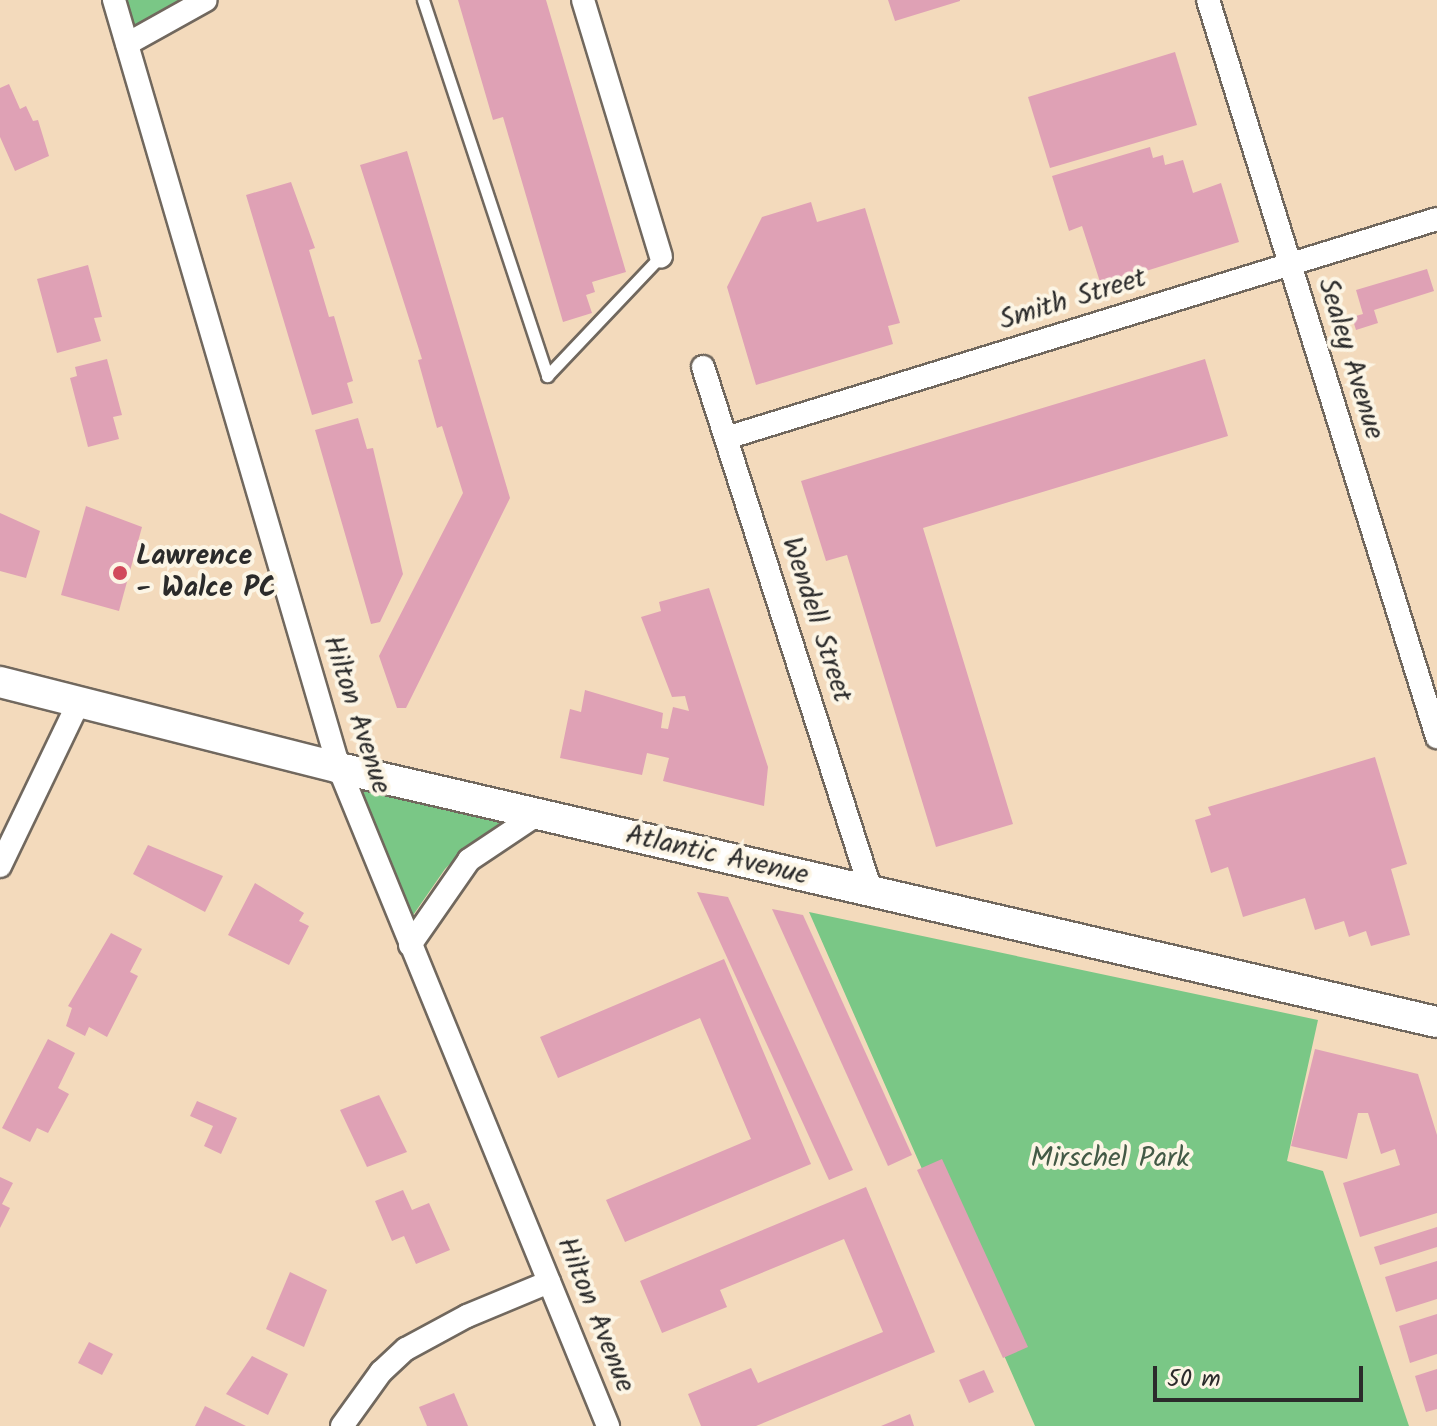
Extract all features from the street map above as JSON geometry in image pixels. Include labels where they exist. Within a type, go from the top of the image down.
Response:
[{"type":"street","name":"Hilton Avenue","points":[[114,0],[339,768],[608,1426]]},
{"type":"street","points":[[127,44],[206,0]]},
{"type":"street","points":[[583,0],[661,256]]},
{"type":"street","name":"Sealey Avenue","points":[[1208,0],[1437,737]]},
{"type":"street","name":"Smith Street","points":[[726,438],[1437,219]]},
{"type":"street","name":"Wendell Street","points":[[703,367],[871,891]]},
{"type":"street","name":"Atlantic Avenue","points":[[0,682],[339,768],[1437,1022]]},
{"type":"street","points":[[0,866],[79,702]]},
{"type":"street","points":[[410,945],[469,860],[538,814]]},
{"type":"street","points":[[342,1426],[381,1372],[406,1349],[467,1316],[549,1282]]},
{"type":"lane","points":[[423,0],[547,376],[661,256]]},
{"type":"green space","points":[[115,0],[208,0],[128,45]]},
{"type":"green space","points":[[359,786],[508,820],[470,844],[445,869],[409,921]]},
{"type":"green space","name":"Mirschel Park","points":[[809,912],[1318,1020],[1287,1161],[1323,1171],[1409,1426],[1035,1426]]},
{"type":"building","points":[[458,0],[546,0],[626,272],[592,282],[595,292],[586,295],[592,313],[563,322],[503,117],[493,120]]},
{"type":"building","points":[[888,0],[960,0],[960,1],[895,21]]},
{"type":"building","points":[[1175,52],[1197,125],[1050,168],[1028,97]]},
{"type":"building","points":[[9,84],[20,109],[26,106],[33,121],[38,120],[49,156],[15,171],[0,137],[0,88]]},
{"type":"building","points":[[1150,147],[1153,158],[1163,155],[1165,165],[1183,160],[1193,193],[1221,183],[1239,242],[1101,285],[1082,226],[1069,231],[1052,176]]},
{"type":"building","points":[[407,151],[510,498],[406,708],[397,708],[379,656],[463,493],[442,426],[437,428],[418,360],[422,359],[360,165]]},
{"type":"building","points":[[291,182],[315,248],[309,250],[329,317],[334,316],[353,381],[347,383],[353,403],[312,415],[246,195]]},
{"type":"building","points":[[811,202],[817,222],[865,208],[900,323],[888,326],[893,344],[756,385],[727,287],[762,217]]},
{"type":"building","points":[[88,265],[102,317],[94,318],[101,341],[57,353],[37,279]]},
{"type":"building","points":[[1427,269],[1434,291],[1374,310],[1378,323],[1356,330],[1352,317],[1363,314],[1356,290]]},
{"type":"building","points":[[107,359],[122,415],[113,417],[119,439],[88,447],[70,378],[77,376],[75,367]]},
{"type":"building","points":[[1205,359],[1228,436],[923,528],[1013,824],[936,847],[847,555],[826,561],[801,481]]},
{"type":"building","points":[[358,418],[367,449],[373,448],[403,574],[380,622],[371,624],[315,430]]},
{"type":"building","points":[[86,506],[142,527],[119,611],[61,595]]},
{"type":"building","points":[[0,513],[40,531],[26,578],[0,571]]},
{"type":"building","points":[[709,588],[768,767],[764,806],[663,781],[669,758],[647,753],[642,775],[560,758],[570,709],[581,712],[585,690],[663,713],[661,728],[668,729],[673,707],[689,711],[685,696],[672,697],[641,617],[661,611],[659,602]]},
{"type":"building","points":[[1375,757],[1407,864],[1391,869],[1410,935],[1371,946],[1366,931],[1349,937],[1344,921],[1315,930],[1305,898],[1243,917],[1228,867],[1211,873],[1195,820],[1211,815],[1208,807]]},
{"type":"building","points":[[148,845],[223,876],[205,912],[133,874]]},
{"type":"building","points":[[255,883],[304,913],[299,921],[309,926],[289,965],[228,935]]},
{"type":"building","points":[[697,892],[728,897],[853,1170],[829,1180]]},
{"type":"building","points":[[772,909],[803,915],[912,1155],[888,1166]]},
{"type":"building","points":[[111,933],[142,949],[130,972],[138,976],[107,1037],[89,1027],[85,1036],[66,1026],[72,1008],[68,1006]]},
{"type":"building","points":[[724,959],[811,1164],[625,1242],[606,1200],[751,1139],[700,1018],[558,1078],[540,1037]]},
{"type":"building","points":[[48,1039],[75,1053],[58,1088],[69,1094],[48,1133],[37,1128],[30,1142],[2,1128]]},
{"type":"building","points":[[1315,1049],[1418,1074],[1437,1135],[1437,1213],[1360,1237],[1343,1183],[1400,1165],[1395,1149],[1381,1154],[1368,1113],[1358,1113],[1347,1159],[1291,1146]]},
{"type":"building","points":[[379,1095],[407,1152],[367,1167],[340,1110]]},
{"type":"building","points":[[197,1101],[237,1118],[221,1154],[204,1146],[213,1126],[190,1116]]},
{"type":"building","points":[[942,1159],[1028,1347],[1003,1358],[917,1170]]},
{"type":"building","points":[[0,1177],[13,1183],[2,1204],[10,1208],[0,1228]]},
{"type":"building","points":[[866,1187],[935,1352],[756,1426],[701,1426],[688,1394],[751,1368],[758,1383],[883,1332],[844,1239],[720,1290],[727,1307],[662,1333],[640,1281]]},
{"type":"building","points":[[403,1190],[412,1210],[429,1203],[450,1250],[416,1264],[404,1236],[392,1241],[375,1201]]},
{"type":"building","points":[[1437,1227],[1437,1247],[1380,1265],[1374,1247]]},
{"type":"building","points":[[1437,1261],[1437,1299],[1396,1312],[1385,1277]]},
{"type":"building","points":[[290,1272],[327,1290],[304,1347],[266,1329]]},
{"type":"building","points":[[1437,1314],[1437,1354],[1410,1363],[1399,1326]]},
{"type":"building","points":[[89,1342],[113,1354],[102,1375],[78,1363]]},
{"type":"building","points":[[252,1356],[288,1374],[268,1415],[226,1394]]},
{"type":"building","points":[[1437,1369],[1437,1409],[1426,1412],[1415,1376]]},
{"type":"building","points":[[984,1370],[994,1392],[969,1403],[959,1380]]},
{"type":"building","points":[[454,1393],[468,1426],[427,1426],[419,1407]]},
{"type":"building","points":[[205,1406],[246,1426],[195,1426]]},
{"type":"building","points":[[910,1414],[914,1426],[881,1426]]},
{"type":"place","name":"Lawrence - Walce PC","points":[[120,573]]}]
